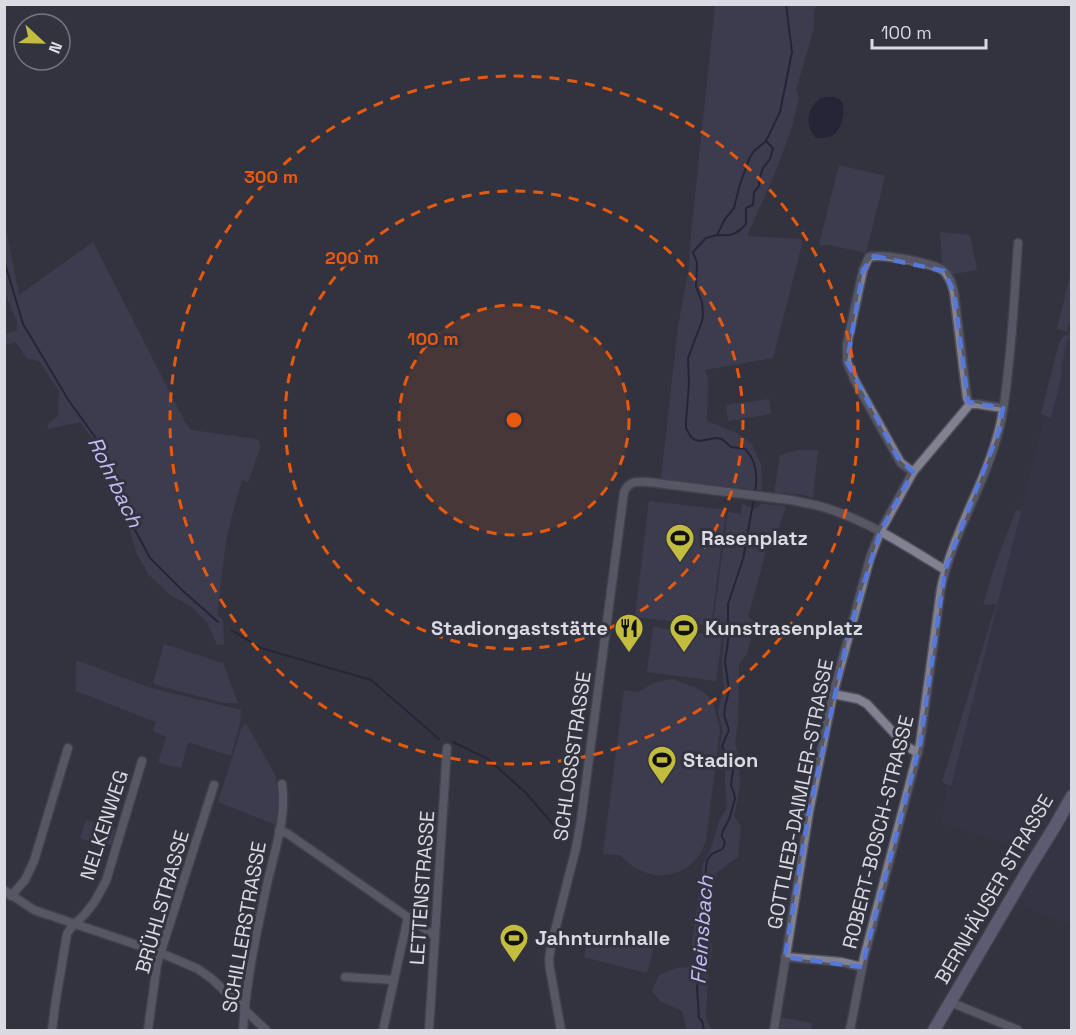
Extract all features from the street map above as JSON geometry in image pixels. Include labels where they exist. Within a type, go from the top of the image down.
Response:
[{"type":"street","name":"ROBERT-BOSCH-STRASSE","points":[[850,1030],[862,967],[918,753],[945,570],[999,431],[1012,330],[1018,243]]},
{"type":"street","points":[[913,472],[901,463],[847,363],[847,344],[863,270],[869,257],[884,256],[929,264],[944,271],[951,279],[954,292],[967,398],[970,404],[1003,408]]},
{"type":"street","name":"GOTTLIEB-DAIMLER-STRASSE","points":[[774,1030],[809,812],[833,694],[870,558],[880,532],[913,472],[970,404]]},
{"type":"street","name":"SCHLOSSSTRASSE","points":[[561,1030],[549,960],[581,820],[624,492],[628,486],[640,482],[791,500],[834,510],[880,532]]},
{"type":"street","points":[[880,532],[945,570]]},
{"type":"street","points":[[833,694],[858,699],[867,704],[906,746],[918,753]]},
{"type":"street","points":[[68,748],[34,861],[24,880],[6,893],[34,910],[161,953],[198,969],[212,979],[266,1030]]},
{"type":"street","name":"LETTENSTRASSE","points":[[429,1030],[447,748]]},
{"type":"street","name":"NELKENWEG","points":[[52,1030],[67,934],[95,901],[106,881],[142,761]]},
{"type":"street","name":"SCHILLERSTRASSE","points":[[243,1030],[249,972],[284,806],[282,784]]},
{"type":"street","name":"BRÜHLSTRASSE","points":[[148,1030],[157,964],[214,785]]},
{"type":"street","name":"BERNHÄUSER STRASSE","points":[[934,1030],[1071,796]]},
{"type":"street","points":[[279,830],[435,936]]},
{"type":"street","points":[[383,1030],[408,917]]},
{"type":"street","points":[[785,957],[841,962],[862,967]]},
{"type":"street","points":[[345,977],[394,980]]},
{"type":"street","points":[[951,1002],[1018,1030]]},
{"type":"highlighted area","points":[[874,256],[944,271],[954,292],[968,402],[1003,408],[999,431],[945,570],[920,744],[862,967],[785,957],[809,812],[849,632],[880,532],[913,472],[898,458],[847,362],[863,270]]},
{"type":"shaded area","points":[[709,5],[816,5],[814,28],[796,90],[799,98],[792,127],[747,236],[801,239],[802,244],[773,358],[705,370],[708,380],[707,421],[735,432],[751,443],[761,464],[762,490],[661,480],[678,327],[689,268],[715,6]]},
{"type":"shaded area","points":[[834,97],[841,100],[843,115],[835,134],[816,138],[810,128],[809,116],[813,106],[821,98]]},
{"type":"shaded area","points":[[839,165],[885,176],[866,253],[830,245],[819,245]]},
{"type":"shaded area","points":[[5,223],[19,295],[93,242],[191,430],[256,439],[260,442],[248,482],[242,480],[226,541],[217,615],[223,620],[224,645],[217,645],[207,622],[192,607],[169,594],[149,575],[136,552],[125,511],[115,492],[99,447],[80,422],[49,429],[47,425],[58,416],[59,391],[39,361],[26,358],[16,342],[5,345],[5,334],[17,330],[17,321],[5,293]]},
{"type":"shaded area","points":[[940,232],[970,235],[977,270],[953,274],[942,263]]},
{"type":"shaded area","points":[[1071,272],[1071,316],[1067,332],[1057,329]]},
{"type":"shaded area","points":[[1067,332],[1071,333],[1071,925],[1010,901],[1038,852],[942,823],[956,743],[996,604]]},
{"type":"shaded area","points":[[1064,335],[1071,336],[1071,338],[1067,340],[1061,367],[1062,374],[1051,418],[1041,413],[1059,343]]},
{"type":"shaded area","points":[[769,399],[771,414],[728,421],[726,405]]},
{"type":"shaded area","points":[[798,450],[818,450],[813,498],[799,494],[774,493],[780,455]]},
{"type":"shaded area","name":"Rasenplatz","points":[[649,501],[726,510],[711,626],[635,617]]},
{"type":"shaded area","points":[[742,504],[755,509],[761,504],[786,506],[778,530],[772,529],[748,617],[755,622],[747,654],[739,664],[738,720],[735,743],[739,761],[740,787],[734,816],[741,827],[738,857],[716,873],[709,909],[712,951],[706,1017],[711,1030],[687,1030],[682,1011],[660,1001],[652,991],[659,975],[676,968],[695,967],[696,956],[692,943],[703,864],[711,849],[719,821],[727,808],[725,760],[720,745],[723,731],[718,711],[724,687],[722,663],[724,634],[715,634],[712,629],[728,512],[741,514]]},
{"type":"shaded area","points":[[1016,510],[1021,511],[951,786],[942,782],[996,604],[983,605]]},
{"type":"shaded area","name":"Kunstrasenplatz","points":[[653,627],[722,636],[716,681],[647,672]]},
{"type":"shaded area","points":[[164,644],[223,663],[238,703],[224,703],[153,684]]},
{"type":"shaded area","points":[[76,660],[151,688],[241,710],[231,756],[188,742],[181,768],[158,763],[166,737],[153,731],[156,722],[76,691]]},
{"type":"shaded area","name":"Stadion","points":[[672,679],[705,693],[713,703],[720,729],[706,841],[698,856],[688,866],[668,875],[658,875],[638,869],[620,855],[603,854],[624,690],[638,692],[654,683]]},
{"type":"shaded area","points":[[246,723],[276,777],[279,808],[276,825],[218,802],[241,730]]},
{"type":"shaded area","points":[[86,820],[115,829],[111,845],[98,841],[97,844],[80,838]]},
{"type":"shaded area","points":[[590,930],[654,946],[647,973],[584,957]]},
{"type":"shaded area","points":[[778,1017],[812,1023],[811,1030],[777,1030]]},
{"type":"waterway","name":"Fleinsbach","points":[[755,492],[756,469],[745,449],[731,447],[722,439],[695,440],[686,428],[688,358],[703,315],[702,302],[696,287],[697,263],[693,252],[706,238],[717,235],[734,208],[750,157],[766,141],[780,112],[792,52],[786,4]]},
{"type":"waterway","name":"Fleinsbach","points":[[717,235],[733,234],[746,224],[746,208],[753,205],[754,192],[759,186],[763,168],[770,159],[773,148],[766,141]]},
{"type":"waterway","name":"Rohrbach","points":[[4,260],[23,324],[69,401],[103,448],[124,493],[134,528],[150,558],[218,622]]},
{"type":"waterway","name":"Fleinsbach","points":[[704,1030],[699,1018],[697,987],[704,945],[701,911],[707,860],[723,848],[725,842],[722,833],[735,799],[731,785],[734,763],[722,746],[729,730],[724,715],[729,690],[725,662],[728,641],[728,604],[743,559],[754,498]]},
{"type":"waterway","name":"Rohrbach","points":[[231,630],[261,648],[371,680],[439,739]]},
{"type":"waterway","name":"Rohrbach","points":[[453,742],[488,759],[526,793],[568,842]]},
{"type":"place","name":"Rasenplatz","points":[[680,564]]},
{"type":"place","name":"Stadiongaststätte","points":[[629,654]]},
{"type":"place","name":"Kunstrasenplatz","points":[[684,654]]},
{"type":"place","name":"Stadion","points":[[662,786]]},
{"type":"place","name":"Jahnturnhalle","points":[[514,964]]}]
